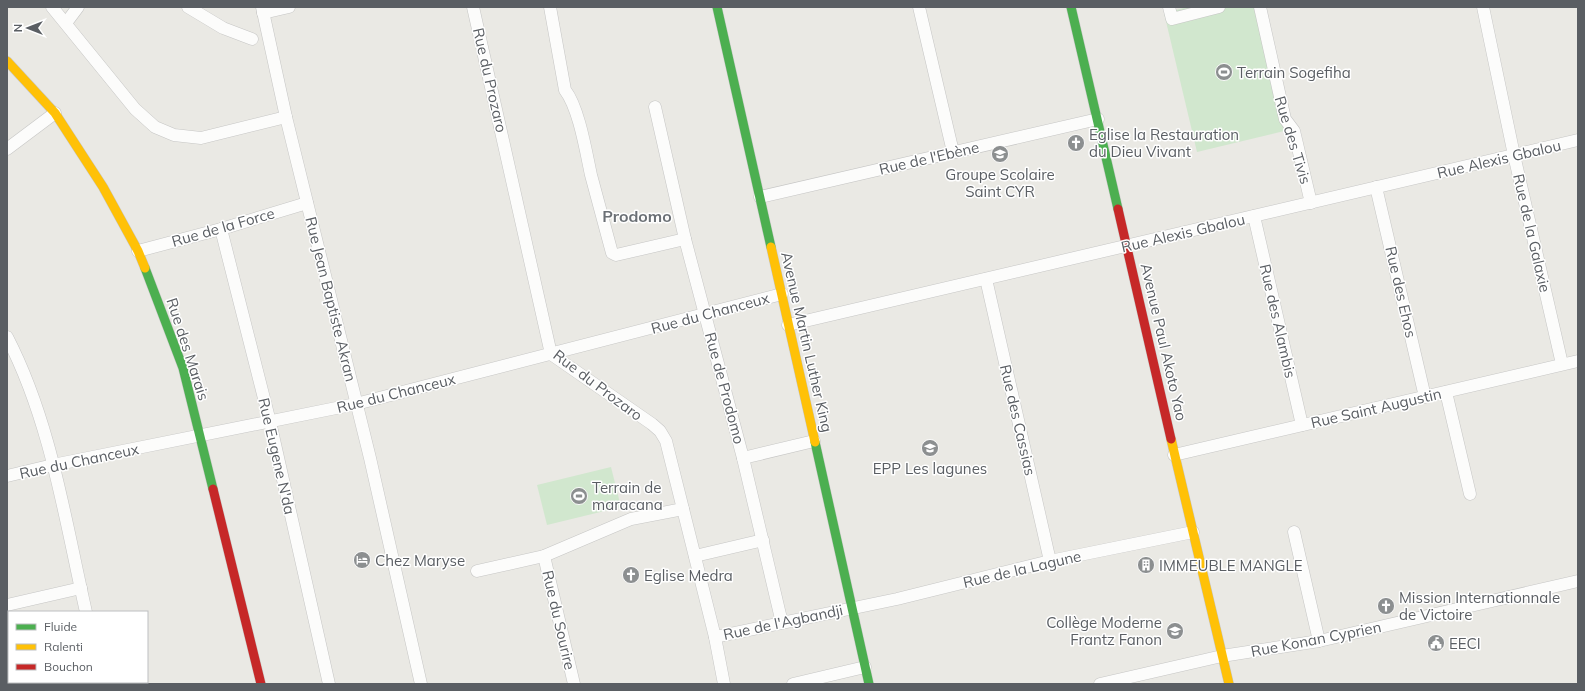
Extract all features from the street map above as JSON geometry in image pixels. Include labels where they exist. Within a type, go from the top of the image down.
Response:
[{"type":"street","points":[[52,7],[136,109],[155,127],[174,135],[201,138],[286,117]]},
{"type":"street","points":[[66,23],[78,7]]},
{"type":"street","points":[[188,7],[223,28],[252,39]]},
{"type":"street","points":[[262,10],[289,7]]},
{"type":"street","name":"Rue du Prozaro","points":[[473,7],[551,354],[660,431],[666,441],[715,637],[724,684]]},
{"type":"street","points":[[550,7],[565,90],[569,95],[581,129],[612,253],[616,254],[685,239]]},
{"type":"street","name":"Avenue Martin Luther King","points":[[717,7],[869,684]]},
{"type":"street","points":[[919,7],[953,152]]},
{"type":"street","name":"Avenue Paul Akoto Yao","points":[[1071,7],[1128,246],[1174,455],[1229,684]]},
{"type":"street","points":[[1171,13],[1219,7]]},
{"type":"street","name":"Rue des Tivis","points":[[1260,7],[1285,119],[1294,131],[1311,202]]},
{"type":"street","name":"Rue de la Galaxie","points":[[1483,7],[1514,155],[1562,364]]},
{"type":"street","name":"Rue Jean Baptiste Akran","points":[[262,10],[286,117],[356,404],[421,684]]},
{"type":"street","name":"Rue des Marais","points":[[7,61],[55,113],[104,187],[138,251],[183,368],[201,435],[261,684]]},
{"type":"street","name":"Rue de Prodomo","points":[[655,107],[685,239],[743,458],[782,623]]},
{"type":"street","points":[[7,149],[55,113]]},
{"type":"street","name":"Rue de l'Ebène","points":[[760,197],[1098,119]]},
{"type":"street","name":"Rue Alexis Gbalou","points":[[788,325],[1578,140]]},
{"type":"street","name":"Rue des Ehos","points":[[1376,187],[1425,397]]},
{"type":"street","name":"Rue de la Force","points":[[138,251],[221,229],[307,203]]},
{"type":"street","name":"Rue des Alambis","points":[[1254,216],[1302,425]]},
{"type":"street","name":"Rue Eugene N'da","points":[[221,229],[270,422],[329,684]]},
{"type":"street","name":"Rue des Cassias","points":[[986,279],[1050,561]]},
{"type":"street","name":"Rue du Chanceux","points":[[7,476],[53,465],[356,404],[782,294]]},
{"type":"street","points":[[7,338],[18,359],[42,425],[53,465],[86,611]]},
{"type":"street","name":"Rue Saint Augustin","points":[[1174,455],[1578,361]]},
{"type":"street","points":[[1446,392],[1470,494]]},
{"type":"street","points":[[743,458],[814,441]]},
{"type":"street","points":[[477,571],[544,556],[631,519],[683,509]]},
{"type":"street","name":"Rue de la Lagune","points":[[852,607],[898,598],[1050,561],[1193,532]]},
{"type":"street","points":[[1294,532],[1319,641]]},
{"type":"street","points":[[695,556],[763,540]]},
{"type":"street","name":"Rue du Sourire","points":[[544,556],[574,684]]},
{"type":"street","name":"Rue Konan Cyprien","points":[[1100,684],[1222,656],[1319,641],[1578,581]]},
{"type":"street","points":[[7,606],[81,588]]},
{"type":"street","name":"Rue de l'Agbandji","points":[[715,637],[852,607]]},
{"type":"street","points":[[792,684],[865,667]]},
{"type":"green space","name":"Terrain Sogefiha","points":[[1188,7],[1254,7],[1284,131],[1197,152],[1164,13]]},
{"type":"green space","name":"Terrain de maracana","points":[[611,467],[621,507],[547,525],[537,485]]},
{"type":"traffic: fast","points":[[717,7],[771,247]]},
{"type":"traffic: fast","points":[[1071,7],[1118,209]]},
{"type":"traffic: fast","points":[[145,268],[183,368],[213,489]]},
{"type":"traffic: fast","points":[[815,442],[869,684]]},
{"type":"traffic: slow","points":[[7,61],[55,113],[103,187],[138,251],[145,268]]},
{"type":"traffic: slow","points":[[771,247],[815,442]]},
{"type":"traffic: slow","points":[[1171,439],[1229,684]]},
{"type":"traffic: jam","points":[[1118,209],[1171,439]]},
{"type":"traffic: jam","points":[[213,489],[261,684]]},
{"type":"place","name":"Terrain Sogefiha","points":[[1224,72]]},
{"type":"place","name":"Eglise la Restauration du Dieu Vivant","points":[[1076,143]]},
{"type":"place","name":"Groupe Scolaire Saint CYR","points":[[1000,154]]},
{"type":"place","name":"EPP Les lagunes","points":[[930,448]]},
{"type":"place","name":"Terrain de maracana","points":[[579,496]]},
{"type":"place","name":"Chez Maryse","points":[[362,560]]},
{"type":"place","name":"IMMEUBLE MANGLE","points":[[1146,565]]},
{"type":"place","name":"Eglise Medra","points":[[631,575]]},
{"type":"place","name":"Mission Internationnale de Victoire","points":[[1386,606]]},
{"type":"place","name":"Collège Moderne Frantz Fanon","points":[[1175,631]]},
{"type":"place","name":"EECI","points":[[1436,643]]},
{"type":"district","name":"Prodomo","points":[[637,216]]}]
